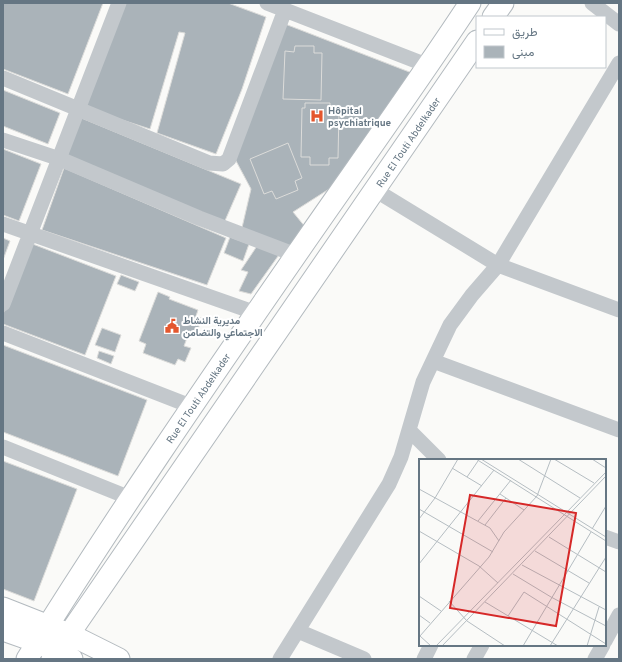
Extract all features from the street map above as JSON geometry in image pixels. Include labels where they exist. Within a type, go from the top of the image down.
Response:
[{"type":"street","points":[[3,304],[119,3]]},
{"type":"street","points":[[267,3],[429,66]]},
{"type":"street","name":"Rue El Touti Abdelkader","points":[[32,651],[130,498],[256,312],[429,66],[470,3]]},
{"type":"street","points":[[494,16],[503,3]]},
{"type":"street","points":[[592,3],[619,24]]},
{"type":"street","points":[[3,78],[209,164],[223,164],[229,159],[285,10]]},
{"type":"street","name":"Rue El Touti Abdelkader","points":[[60,657],[69,634],[476,41]]},
{"type":"street","points":[[280,659],[389,484],[401,457],[423,382],[450,325],[472,295],[498,265],[619,63]]},
{"type":"street","points":[[3,140],[60,159],[199,218],[296,255]]},
{"type":"street","points":[[375,190],[498,265],[619,310]]},
{"type":"street","points":[[3,224],[32,232],[256,312]]},
{"type":"street","points":[[3,334],[193,406]]},
{"type":"street","points":[[433,361],[619,430]]},
{"type":"street","points":[[409,430],[438,459]]},
{"type":"street","points":[[3,447],[130,498]]},
{"type":"street","points":[[606,537],[619,542]]},
{"type":"street","points":[[3,608],[49,625],[119,659]]},
{"type":"street","points":[[606,639],[619,615]]},
{"type":"street","points":[[3,630],[32,651],[60,657]]},
{"type":"street","points":[[298,631],[364,659]]},
{"type":"street","points":[[424,659],[430,646]]},
{"type":"street","points":[[474,659],[481,646]]},
{"type":"street","points":[[595,659],[602,646]]},
{"type":"building","points":[[3,3],[103,3],[68,94],[3,69]]},
{"type":"building","points":[[122,3],[228,3],[266,17],[242,89],[216,154],[157,133],[185,33],[179,32],[150,129],[82,107]]},
{"type":"building","name":"Hôpital psychiatrique","points":[[285,24],[412,73],[337,184],[293,212],[306,228],[292,249],[241,232],[251,189],[235,159]]},
{"type":"building","points":[[295,46],[314,46],[314,53],[322,53],[321,100],[283,99],[285,51],[294,52]]},
{"type":"building","points":[[3,90],[60,113],[48,144],[3,126]]},
{"type":"building","points":[[305,103],[330,103],[330,111],[339,111],[338,158],[329,158],[329,165],[310,165],[310,157],[301,157],[302,108],[305,108]]},
{"type":"building","points":[[79,117],[241,184],[224,223],[63,157]]},
{"type":"building","points":[[288,143],[302,178],[295,181],[298,190],[276,199],[272,191],[264,194],[250,159]]},
{"type":"building","points":[[3,149],[41,164],[19,221],[3,215]]},
{"type":"building","points":[[64,168],[226,238],[207,285],[42,230]]},
{"type":"building","points":[[230,237],[249,244],[243,261],[224,253]]},
{"type":"building","points":[[3,238],[10,241],[3,260]]},
{"type":"building","points":[[30,243],[116,276],[85,355],[3,324],[3,314]]},
{"type":"building","points":[[259,243],[281,252],[251,294],[239,291],[248,272],[241,270]]},
{"type":"building","points":[[121,275],[139,282],[135,291],[117,284]]},
{"type":"building","name":"مديرية النشاط الاجتماعي والتضامن","points":[[158,292],[170,297],[169,299],[198,310],[196,316],[202,318],[196,335],[189,333],[184,346],[191,348],[185,362],[178,359],[175,365],[143,353],[146,344],[139,341]]},
{"type":"building","points":[[102,328],[121,335],[115,352],[95,345]]},
{"type":"building","points":[[3,345],[147,400],[118,476],[3,432]]},
{"type":"building","points":[[99,351],[114,356],[111,364],[97,358]]},
{"type":"building","points":[[3,461],[77,489],[34,601],[3,589]]},
{"type":"place","name":"Hôpital psychiatrique","points":[[317,116]]},
{"type":"place","name":"مديرية النشاط الاجتماعي والتضامن","points":[[172,326]]}]
